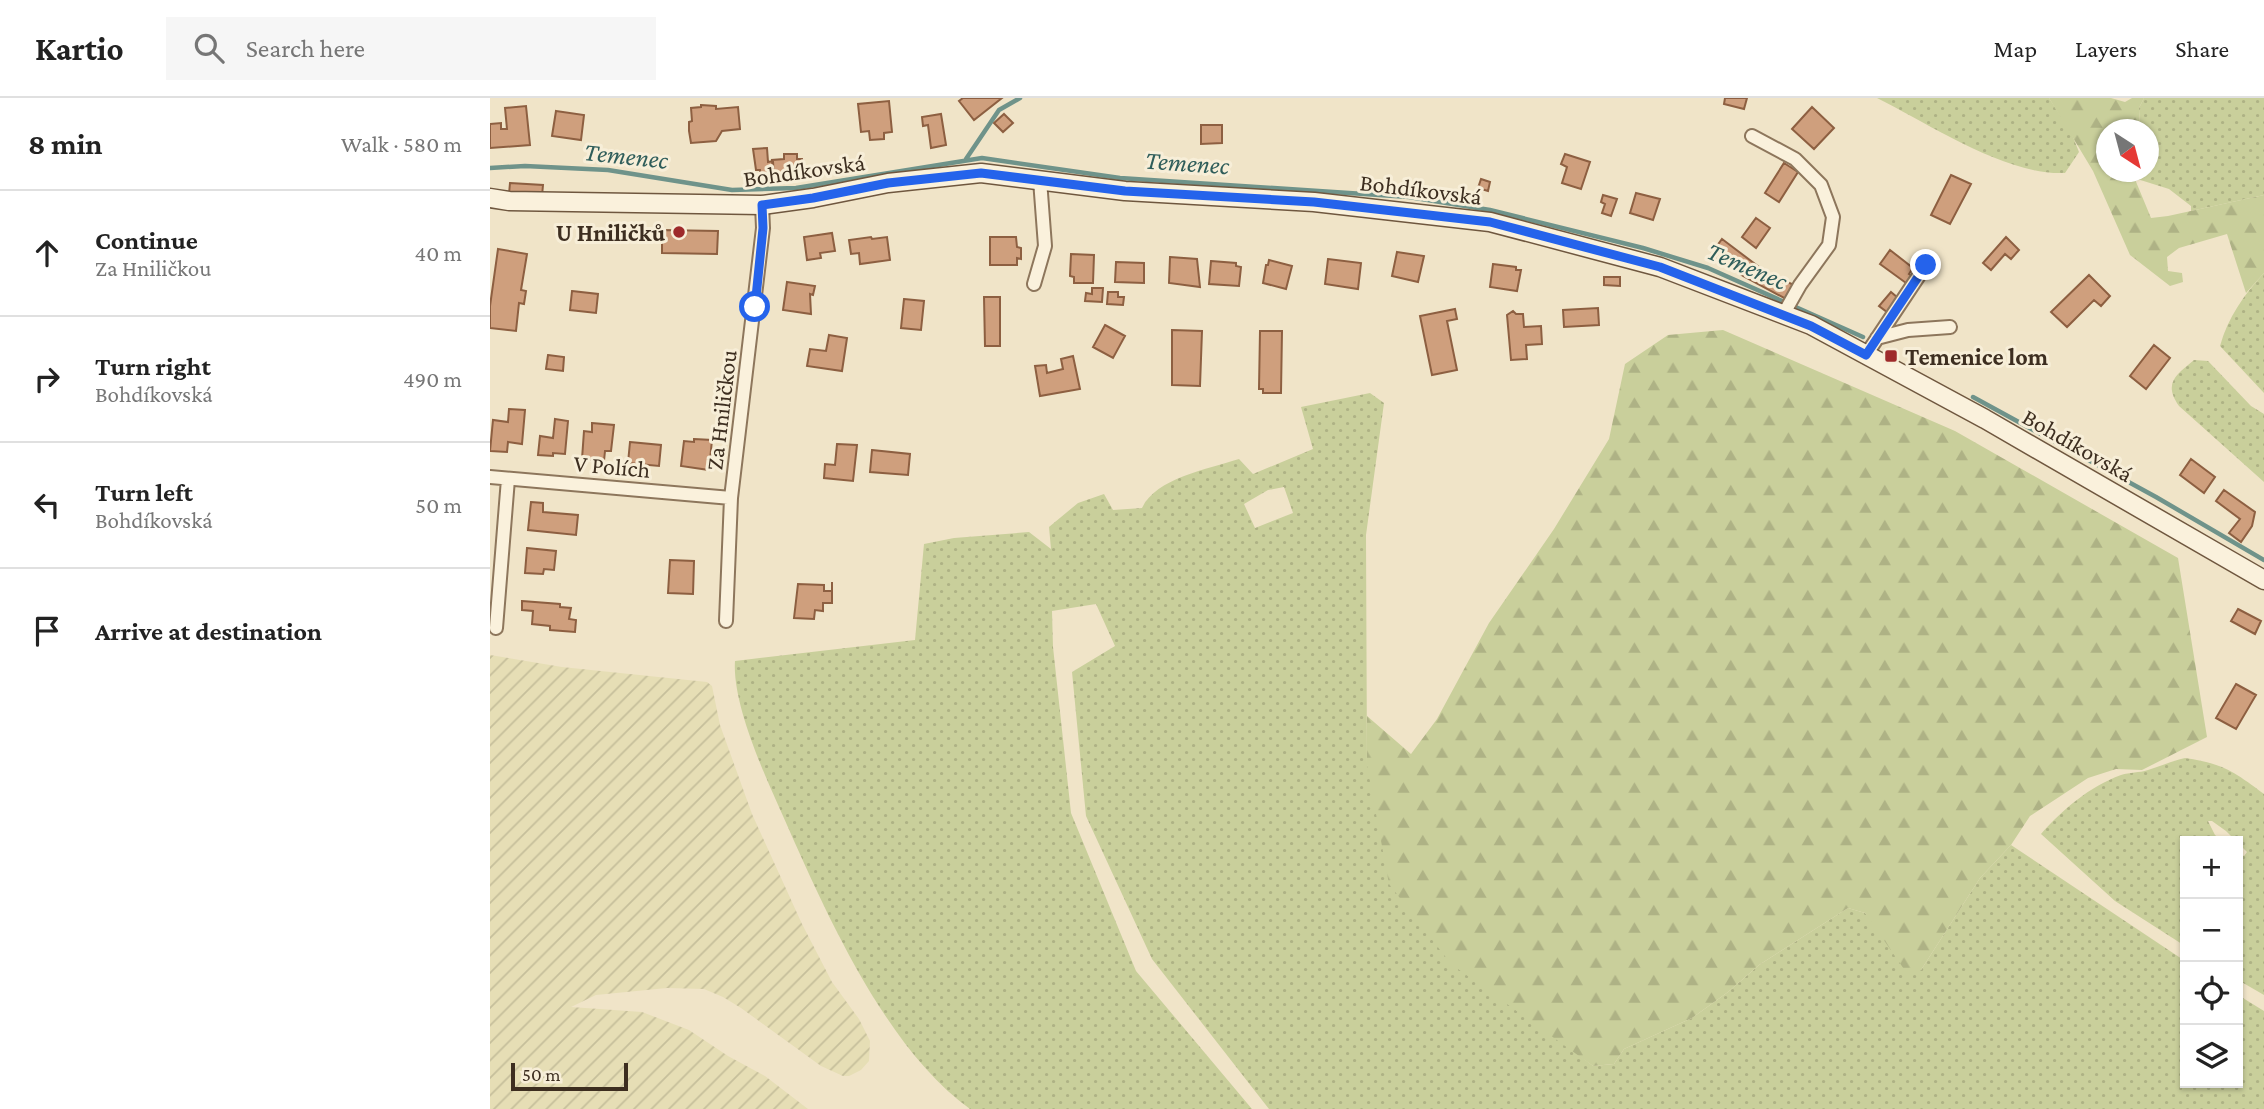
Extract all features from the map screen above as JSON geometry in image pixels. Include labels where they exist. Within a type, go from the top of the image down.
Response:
[{"type":"street","points":[[1752,136],[1795,159],[1821,185],[1833,217],[1829,245],[1787,308]]},
{"type":"street","name":"Bohdíkovská","points":[[490,198],[509,201],[762,205],[888,183],[981,173],[1125,191],[1314,202],[1490,222],[1660,267],[1787,308],[1811,326],[1984,419],[2264,580]]},
{"type":"street","points":[[1034,284],[1045,246],[1040,180]]},
{"type":"street","name":"Za Hniličkou","points":[[726,621],[731,498],[761,254],[762,205]]},
{"type":"street","points":[[1866,355],[1926,265]]},
{"type":"street","points":[[1877,338],[1908,330],[1950,327]]},
{"type":"street","name":"V Polích","points":[[490,477],[731,498]]},
{"type":"street","points":[[496,628],[508,479]]},
{"type":"shaded area","points":[[490,655],[562,667],[707,682],[712,686],[720,725],[752,814],[802,924],[832,982],[859,1019],[870,1041],[869,1061],[861,1070],[843,1076],[821,1066],[741,1008],[704,989],[667,988],[596,995],[571,1007],[642,1012],[689,1030],[765,1076],[808,1109],[490,1109]]},
{"type":"green space","points":[[1877,98],[2049,98],[2071,132],[2079,152],[2065,173],[2042,172],[2018,166],[1944,134]]},
{"type":"green space","points":[[2049,98],[2111,98],[2125,102],[2132,98],[2144,98],[2139,108],[2140,119],[2096,119],[2096,178]]},
{"type":"green space","points":[[2144,98],[2264,98],[2264,195],[2191,211],[2191,206],[2169,189],[2147,182],[2159,182],[2159,119],[2140,119],[2139,108]]},
{"type":"green space","points":[[2098,182],[2136,182],[2151,218],[2264,195],[2264,273],[2246,293],[2227,234],[2179,248],[2167,257],[2168,271],[2182,273],[2183,282],[2170,286],[2130,255]]},
{"type":"green space","points":[[2264,273],[2264,393],[2220,346],[2227,325]]},
{"type":"green space","points":[[1723,330],[1955,431],[2178,558],[2207,737],[2142,770],[2116,769],[2088,778],[2030,816],[2011,845],[1980,878],[1921,970],[1912,976],[1906,972],[1865,913],[1848,908],[1759,965],[1692,1018],[1624,1049],[1614,1064],[1593,1066],[1451,964],[1389,884],[1367,765],[1367,716],[1411,754],[1437,719],[1489,623],[1554,529],[1609,439],[1625,364],[1668,335]]},
{"type":"green space","points":[[2194,360],[2208,361],[2251,406],[2264,414],[2264,482],[2179,406],[2174,398],[2174,380]]},
{"type":"green space","points":[[1370,393],[1384,403],[1366,535],[1367,765],[1570,1048],[1593,1066],[1614,1064],[1624,1049],[1692,1018],[1759,965],[1848,908],[1865,913],[1921,970],[1980,878],[2011,845],[2180,958],[2180,1088],[2243,1088],[2243,998],[2264,1011],[2264,1109],[1269,1109],[1152,959],[1086,816],[1072,672],[1115,646],[1096,604],[1052,611],[1053,647],[1071,813],[1136,971],[1252,1109],[970,1109],[939,1083],[911,1051],[860,975],[838,934],[767,781],[751,740],[739,698],[735,661],[915,640],[924,544],[954,538],[1029,532],[1051,549],[1049,527],[1078,503],[1104,494],[1113,510],[1142,508],[1159,489],[1198,471],[1239,459],[1253,474],[1313,449],[1301,407]],"holes":[[[1284,487],[1293,513],[1255,528],[1244,504],[1268,490]]]},
{"type":"green space","points":[[2185,758],[2227,770],[2264,794],[2264,995],[2243,983],[2243,855],[2247,852],[2243,848],[2243,836],[2231,836],[2212,821],[2208,821],[2216,836],[2180,836],[2180,943],[2115,901],[2041,834],[2087,792],[2121,775],[2145,771]]},
{"type":"building","points":[[963,98],[1002,98],[974,120],[959,101]]},
{"type":"building","points":[[1725,98],[1747,98],[1744,109],[1724,104]]},
{"type":"building","points":[[889,101],[892,132],[884,133],[884,139],[870,140],[869,131],[861,132],[858,104]]},
{"type":"building","points":[[701,105],[716,106],[716,109],[738,107],[740,129],[722,131],[716,141],[691,143],[691,108]]},
{"type":"building","points":[[526,106],[530,145],[490,148],[490,124],[501,123],[501,129],[507,129],[505,108]]},
{"type":"building","points":[[1812,107],[1834,128],[1814,149],[1792,129]]},
{"type":"building","points":[[556,111],[584,115],[581,140],[552,136]]},
{"type":"building","points":[[941,114],[946,145],[931,148],[928,125],[923,126],[922,117]]},
{"type":"building","points":[[1004,114],[1013,123],[1003,132],[994,123]]},
{"type":"building","points":[[1201,125],[1222,125],[1222,143],[1201,144]]},
{"type":"building","points":[[767,148],[768,162],[773,161],[774,181],[761,182],[753,149]]},
{"type":"building","points":[[784,154],[797,154],[797,159],[802,159],[804,178],[774,181],[772,160],[784,159]]},
{"type":"building","points":[[1565,154],[1590,162],[1581,189],[1562,183],[1567,167],[1561,164]]},
{"type":"building","points":[[1784,163],[1798,172],[1779,202],[1765,193]]},
{"type":"building","points":[[1951,175],[1971,184],[1950,224],[1931,215]]},
{"type":"building","points":[[1481,179],[1490,182],[1488,191],[1478,188]]},
{"type":"building","points":[[510,183],[543,185],[542,196],[509,194]]},
{"type":"building","points":[[1636,193],[1660,199],[1653,220],[1630,213]]},
{"type":"building","points":[[1603,195],[1617,199],[1611,216],[1602,213],[1605,204],[1601,202]]},
{"type":"building","points":[[1756,218],[1770,228],[1756,248],[1742,237]]},
{"type":"building","points":[[662,230],[718,231],[717,254],[662,253]]},
{"type":"building","points":[[832,233],[835,251],[820,253],[821,258],[807,260],[804,237]]},
{"type":"building","points":[[887,237],[890,260],[860,264],[859,253],[851,254],[849,240]]},
{"type":"building","points":[[990,237],[1016,237],[1017,247],[1021,248],[1021,259],[1017,258],[1017,265],[990,265]]},
{"type":"building","points":[[2006,237],[2019,250],[2011,259],[2005,254],[1991,270],[1983,263]]},
{"type":"building","points":[[1722,239],[1767,273],[1794,285],[1786,299],[1743,276],[1711,254]]},
{"type":"building","points":[[498,249],[527,254],[521,290],[526,291],[524,304],[519,303],[516,331],[490,328],[490,306]]},
{"type":"building","points":[[1890,250],[1913,268],[1909,274],[1912,276],[1906,283],[1880,264]]},
{"type":"building","points":[[1397,252],[1424,256],[1418,282],[1392,276]]},
{"type":"building","points":[[1071,254],[1094,255],[1093,283],[1074,283],[1074,277],[1070,276]]},
{"type":"building","points":[[1170,257],[1197,259],[1200,287],[1169,283]]},
{"type":"building","points":[[1328,259],[1361,263],[1358,289],[1325,284]]},
{"type":"building","points":[[1269,260],[1292,266],[1286,289],[1263,283]]},
{"type":"building","points":[[1211,261],[1236,263],[1236,266],[1241,267],[1239,286],[1209,284]]},
{"type":"building","points":[[1116,262],[1144,263],[1144,283],[1115,282]]},
{"type":"building","points":[[1493,264],[1521,270],[1517,291],[1490,287]]},
{"type":"building","points":[[2089,275],[2110,296],[2101,306],[2094,300],[2067,327],[2051,312]]},
{"type":"building","points":[[1604,277],[1620,277],[1620,286],[1604,285]]},
{"type":"building","points":[[787,282],[815,286],[813,295],[810,294],[811,314],[783,310]]},
{"type":"building","points":[[1092,288],[1103,288],[1102,302],[1085,301],[1086,293],[1092,294]]},
{"type":"building","points":[[572,291],[598,294],[596,313],[570,310]]},
{"type":"building","points":[[1108,292],[1118,292],[1118,297],[1124,297],[1123,305],[1107,304]]},
{"type":"building","points":[[1891,292],[1898,298],[1887,312],[1879,306]]},
{"type":"building","points":[[984,297],[1000,297],[1000,346],[985,346]]},
{"type":"building","points":[[904,299],[924,301],[921,330],[901,328]]},
{"type":"building","points":[[1598,308],[1599,325],[1564,327],[1563,310]]},
{"type":"building","points":[[1455,309],[1457,319],[1447,321],[1457,370],[1432,375],[1420,316]]},
{"type":"building","points":[[1513,311],[1523,314],[1524,327],[1541,326],[1542,344],[1526,345],[1527,359],[1511,360],[1507,315]]},
{"type":"building","points":[[1105,325],[1125,336],[1113,358],[1093,347]]},
{"type":"building","points":[[1172,330],[1202,331],[1200,386],[1172,385]]},
{"type":"building","points":[[1260,331],[1282,331],[1281,393],[1263,393],[1263,389],[1259,389]]},
{"type":"building","points":[[829,335],[847,338],[842,371],[807,366],[810,349],[826,351]]},
{"type":"building","points":[[2154,345],[2170,358],[2146,389],[2130,376]]},
{"type":"building","points":[[548,355],[564,357],[563,371],[546,369]]},
{"type":"building","points":[[1073,356],[1080,389],[1040,396],[1035,366],[1046,365],[1047,373],[1063,369],[1061,359]]},
{"type":"building","points":[[509,409],[525,410],[522,444],[508,442],[507,452],[490,451],[493,420],[508,422]]},
{"type":"building","points":[[555,419],[568,421],[565,454],[538,455],[540,436],[553,438]]},
{"type":"building","points":[[592,423],[614,425],[611,451],[605,451],[604,461],[582,459],[584,431],[592,432]]},
{"type":"building","points":[[694,439],[712,440],[709,470],[681,466],[684,441],[694,442]]},
{"type":"building","points":[[630,442],[661,445],[659,466],[628,463]]},
{"type":"building","points":[[837,444],[857,445],[853,481],[824,478],[825,464],[835,465]]},
{"type":"building","points":[[872,450],[910,454],[908,475],[870,472]]},
{"type":"building","points":[[2191,459],[2215,477],[2204,493],[2180,475]]},
{"type":"building","points":[[2224,490],[2255,512],[2252,526],[2241,542],[2229,533],[2240,519],[2216,501]]},
{"type":"building","points":[[531,502],[543,503],[543,512],[578,515],[576,535],[528,530]]},
{"type":"building","points":[[527,548],[556,551],[554,570],[544,569],[543,574],[525,573]]},
{"type":"building","points":[[670,560],[694,561],[693,594],[668,593]]},
{"type":"building","points":[[798,584],[824,585],[824,591],[832,591],[832,603],[823,603],[823,611],[815,610],[814,619],[794,618]]},
{"type":"building","points":[[522,601],[560,604],[560,607],[571,608],[569,619],[576,620],[575,632],[550,630],[550,626],[532,624],[533,611],[522,610]]},
{"type":"building","points":[[2238,609],[2261,621],[2255,634],[2231,621]]},
{"type":"building","points":[[2236,684],[2256,695],[2236,729],[2216,718]]},
{"type":"waterway","points":[[966,159],[999,110],[1020,98]]},
{"type":"waterway","name":"Temenec","points":[[490,168],[525,166],[608,170],[732,190],[796,188],[982,158],[1120,178],[1409,197],[1490,210],[1643,248],[1708,268],[1863,337]]},
{"type":"waterway","name":"Temenec","points":[[1973,397],[2156,497],[2264,560]]},
{"type":"place","name":"U Hniličků","points":[[679,232]]},
{"type":"place","name":"Temenice lom","points":[[1891,356]]},
{"type":"route","points":[[755,307],[763,228],[762,205],[888,183],[981,173],[1125,191],[1314,202],[1490,222],[1660,267],[1811,326],[1866,355],[1926,265]]}]
